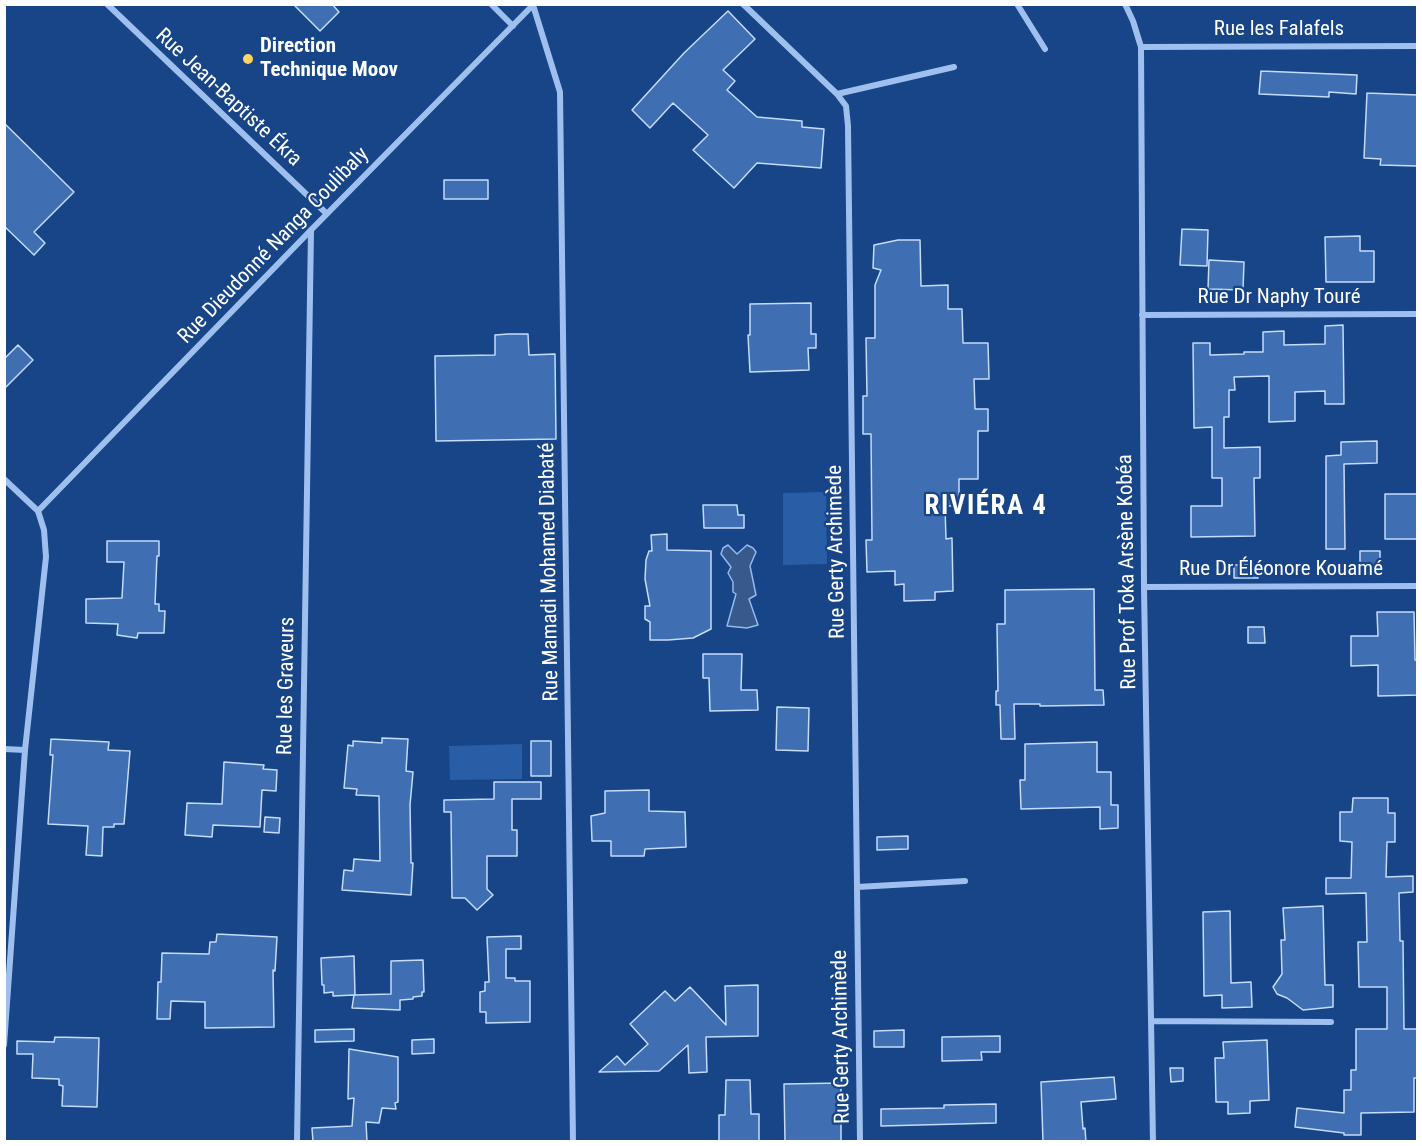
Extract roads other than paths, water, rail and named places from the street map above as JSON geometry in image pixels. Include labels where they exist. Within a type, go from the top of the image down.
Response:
[{"type":"street","name":"Rue Jean-Baptiste Ékra","points":[[107,4],[327,214]]},
{"type":"street","points":[[491,4],[513,26]]},
{"type":"street","name":"Rue Gerty Archimède","points":[[743,4],[837,94],[846,106],[860,1142]]},
{"type":"street","points":[[1017,4],[1045,49]]},
{"type":"street","name":"Rue Prof Toka Arsène Kobéa","points":[[1125,4],[1141,47],[1144,587],[1153,1142]]},
{"type":"street","name":"Rue Dieudonné Nanga Coulibaly","points":[[38,511],[534,5]]},
{"type":"street","name":"Rue Mamadi Mohamed Diabaté","points":[[534,5],[560,92],[573,1142]]},
{"type":"street","name":"Rue les Falafels","points":[[1141,47],[1418,46]]},
{"type":"street","points":[[837,94],[954,67]]},
{"type":"street","name":"Rue les Graveurs","points":[[297,1142],[311,230]]},
{"type":"street","name":"Rue Dr Naphy Touré","points":[[1142,315],[1418,314]]},
{"type":"street","points":[[4,479],[38,511],[44,530],[46,557],[25,750],[4,1045]]},
{"type":"street","name":"Rue Dr Éléonore Kouamé","points":[[1144,587],[1418,586]]},
{"type":"street","points":[[4,749],[25,750]]},
{"type":"street","points":[[857,887],[965,881]]},
{"type":"street","points":[[1151,1022],[1331,1022]]},
{"type":"place","name":"Direction Technique Moov","points":[[248,59]]},
{"type":"district","name":"RIVIÉRA 4","points":[[986,507]]}]
